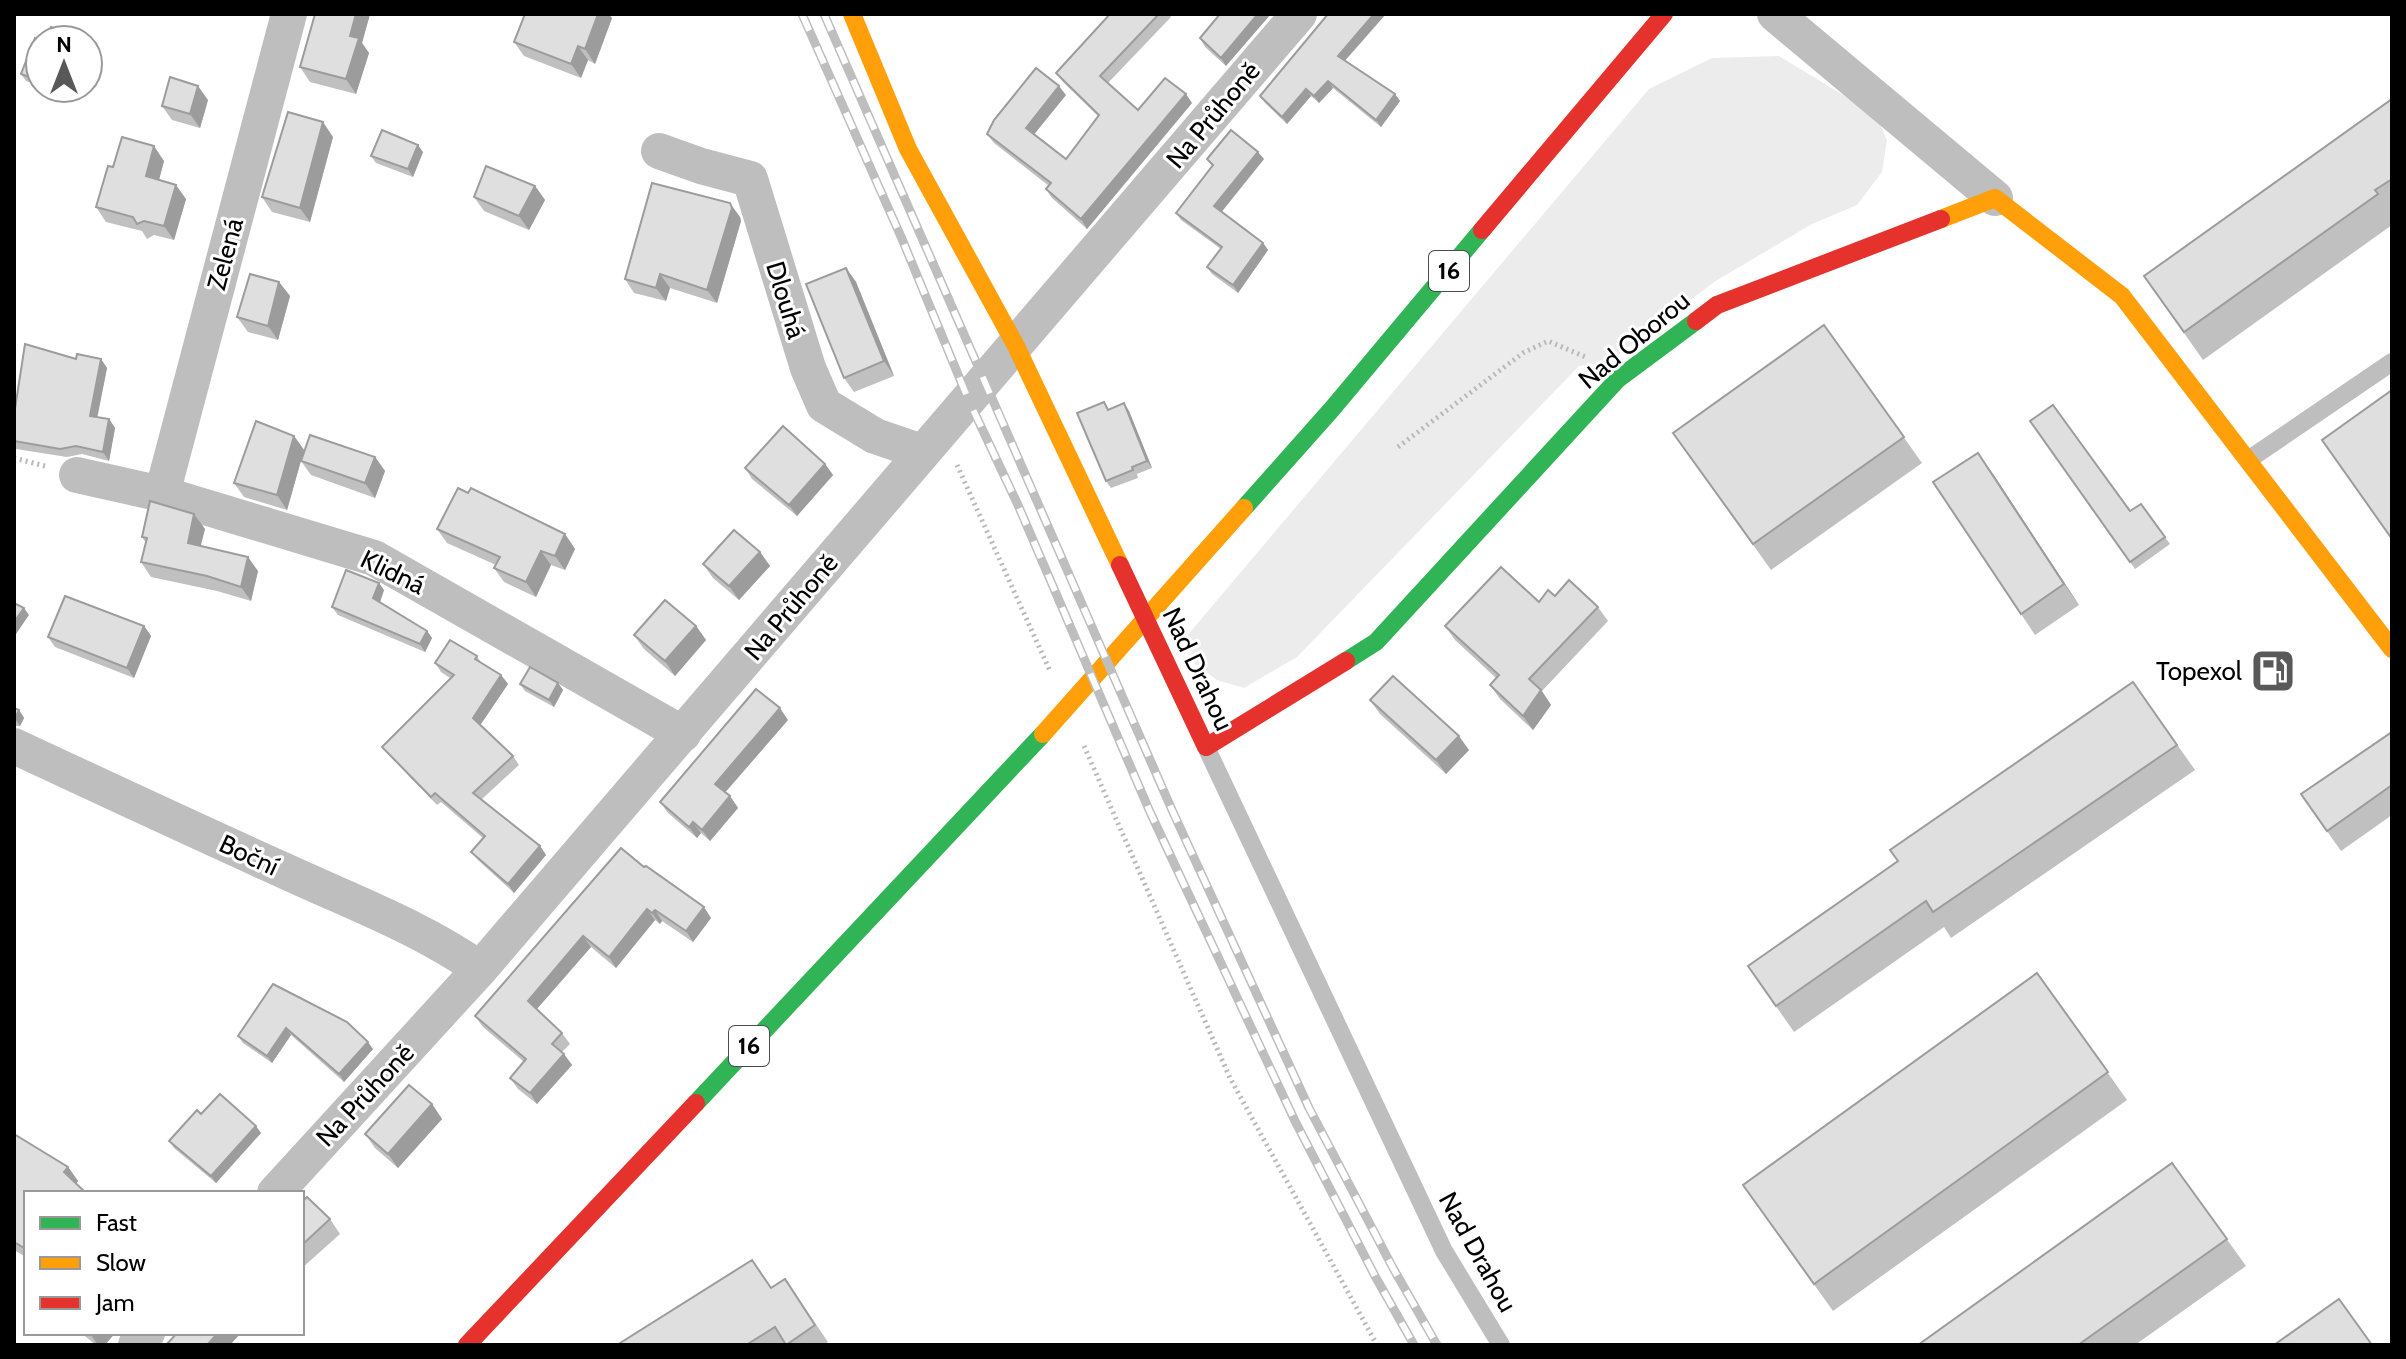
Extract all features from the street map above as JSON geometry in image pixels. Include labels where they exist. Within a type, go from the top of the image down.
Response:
[{"type":"street","name":"Zelená","points":[[162,494],[289,14]]},
{"type":"street","name":"Nad Drahou","points":[[852,14],[908,149],[1016,346],[1206,747]]},
{"type":"street","name":"Na Průhoně","points":[[277,1191],[480,969],[1299,14]]},
{"type":"street","name":"16","points":[[467,1345],[1031,747],[1332,409],[1664,14]]},
{"type":"street","points":[[1775,14],[1995,198],[2122,296],[2392,649]]},
{"type":"street","name":"Dlouhá","points":[[659,151],[750,179],[808,368],[824,405],[875,436],[932,442]]},
{"type":"street","name":"Nad Oborou","points":[[1206,747],[1376,642],[1618,379],[1717,305],[1995,198]]},
{"type":"street","name":"Klidná","points":[[77,475],[162,494],[374,558],[683,734]]},
{"type":"street","name":"Boční","points":[[14,746],[390,917],[480,969]]},
{"type":"lane","points":[[2248,460],[2392,362]]},
{"type":"lane","name":"Nad Drahou","points":[[1206,747],[1444,1251],[1501,1345]]},
{"type":"path","points":[[1398,447],[1523,353],[1548,341],[1586,357],[1618,379]]},
{"type":"path","points":[[932,442],[1052,675]]},
{"type":"path","points":[[1077,732],[1230,1078],[1377,1345]]},
{"type":"shaded area","points":[[1779,56],[1876,115],[1887,140],[1882,172],[1857,205],[1812,224],[1714,282],[1609,362],[1579,366],[1297,657],[1244,688],[1217,680],[1195,664],[1186,637],[1649,89],[1712,58]]},
{"type":"building","points":[[315,14],[356,14],[350,36],[359,38],[346,79],[300,67]]},
{"type":"building","points":[[525,14],[598,14],[585,49],[578,46],[571,64],[514,42]]},
{"type":"building","points":[[1110,14],[1159,14],[1100,76],[1138,110],[1165,78],[1186,94],[1081,219],[1046,189],[1051,183],[987,134],[994,120],[1036,68],[1059,86],[1026,128],[1066,159],[1099,115],[1056,73]]},
{"type":"building","points":[[1220,14],[1258,14],[1221,58],[1200,38]]},
{"type":"building","points":[[1328,14],[1374,14],[1338,56],[1395,94],[1376,120],[1328,81],[1314,96],[1306,89],[1282,117],[1260,96]]},
{"type":"building","points":[[170,77],[198,86],[190,114],[162,106]]},
{"type":"building","points":[[2392,99],[2392,179],[2375,190],[2378,194],[2184,332],[2144,276]]},
{"type":"building","points":[[288,112],[323,122],[300,208],[262,197]]},
{"type":"building","points":[[382,130],[418,145],[408,169],[371,156]]},
{"type":"building","points":[[1231,130],[1258,152],[1214,206],[1263,243],[1233,285],[1207,267],[1222,247],[1176,213],[1213,165],[1207,159]]},
{"type":"building","points":[[122,137],[154,146],[146,176],[176,185],[164,226],[144,221],[137,224],[133,217],[96,207],[108,166],[113,167]]},
{"type":"building","points":[[486,166],[535,186],[519,216],[474,197]]},
{"type":"building","points":[[652,183],[730,203],[732,208],[707,290],[660,274],[656,288],[625,279]]},
{"type":"building","points":[[846,268],[884,361],[844,378],[806,284]]},
{"type":"building","points":[[250,274],[279,282],[268,326],[237,317]]},
{"type":"building","points":[[1824,325],[1904,437],[1753,544],[1673,433]]},
{"type":"building","points":[[25,344],[76,359],[77,354],[101,359],[90,416],[109,419],[103,452],[76,446],[60,449],[14,441],[14,415]]},
{"type":"building","points":[[2392,390],[2392,539],[2322,440]]},
{"type":"building","points":[[1104,402],[1108,410],[1124,403],[1147,461],[1106,481],[1077,413]]},
{"type":"building","points":[[2053,405],[2130,511],[2141,504],[2165,537],[2130,562],[2030,421]]},
{"type":"building","points":[[256,421],[294,436],[277,495],[234,483]]},
{"type":"building","points":[[783,426],[825,464],[789,505],[745,468]]},
{"type":"building","points":[[310,435],[375,457],[365,483],[301,461]]},
{"type":"building","points":[[1978,453],[2064,584],[2021,614],[1933,482]]},
{"type":"building","points":[[458,488],[468,493],[471,488],[565,534],[555,556],[541,551],[526,582],[494,568],[500,557],[437,529]]},
{"type":"building","points":[[150,501],[194,514],[188,543],[248,557],[241,587],[207,576],[141,562],[147,538],[142,537]]},
{"type":"building","points":[[734,530],[760,552],[729,586],[703,564]]},
{"type":"building","points":[[1501,567],[1539,602],[1548,590],[1555,596],[1569,580],[1598,607],[1529,679],[1541,690],[1523,716],[1490,685],[1499,675],[1445,626]]},
{"type":"building","points":[[346,570],[379,583],[373,598],[427,631],[420,644],[332,607]]},
{"type":"building","points":[[65,596],[144,626],[127,668],[48,637]]},
{"type":"building","points":[[665,600],[696,626],[665,661],[634,635]]},
{"type":"building","points":[[14,603],[24,608],[14,622]]},
{"type":"building","points":[[450,640],[501,675],[473,718],[513,756],[473,793],[540,846],[508,884],[471,852],[485,836],[435,793],[431,797],[382,747],[454,675],[435,663]]},
{"type":"building","points":[[530,667],[558,683],[549,700],[520,684]]},
{"type":"building","points":[[1393,676],[1459,736],[1436,760],[1370,700]]},
{"type":"building","points":[[2133,682],[2177,745],[1933,912],[1926,901],[1776,1006],[1748,966],[1898,861],[1890,850]]},
{"type":"building","points":[[756,689],[780,708],[715,784],[730,796],[702,830],[693,822],[689,827],[660,802]]},
{"type":"building","points":[[2392,732],[2392,785],[2327,831],[2301,794]]},
{"type":"building","points":[[621,848],[704,907],[686,931],[655,910],[652,913],[647,909],[609,957],[583,936],[528,1001],[562,1033],[552,1044],[564,1054],[530,1093],[510,1078],[526,1059],[475,1016]]},
{"type":"building","points":[[2037,973],[2108,1072],[1814,1284],[1743,1185]]},
{"type":"building","points":[[273,984],[347,1022],[368,1042],[339,1074],[286,1028],[267,1056],[238,1036]]},
{"type":"building","points":[[409,1085],[432,1104],[388,1154],[365,1134]]},
{"type":"building","points":[[220,1094],[256,1126],[211,1176],[169,1141],[197,1110],[201,1114]]},
{"type":"building","points":[[14,1134],[68,1167],[64,1172],[84,1191],[24,1191],[24,1248],[14,1242]]},
{"type":"building","points":[[2172,1163],[2227,1239],[2078,1345],[1918,1345]]},
{"type":"building","points":[[307,1197],[330,1219],[304,1243],[304,1200]]},
{"type":"building","points":[[752,1260],[771,1288],[785,1279],[815,1325],[786,1345],[775,1327],[746,1345],[617,1345]]},
{"type":"building","points":[[2339,1299],[2372,1345],[2274,1345]]},
{"type":"building","points":[[175,1335],[216,1335],[207,1345],[166,1345]]},
{"type":"railway","points":[[802,14],[1150,812],[1295,1121],[1414,1345]]},
{"type":"railway","points":[[824,14],[1172,810],[1309,1108],[1437,1345]]},
{"type":"traffic: fast","points":[[1244,508],[1332,409],[1482,230]]},
{"type":"traffic: fast","points":[[1346,661],[1376,642],[1618,379],[1696,321]]},
{"type":"traffic: fast","points":[[696,1103],[1043,734]]},
{"type":"traffic: slow","points":[[852,14],[908,149],[1016,346],[1120,565]]},
{"type":"traffic: slow","points":[[1941,219],[1995,198],[2122,296],[2392,649]]},
{"type":"traffic: slow","points":[[1043,734],[1244,508]]},
{"type":"traffic: jam","points":[[1482,230],[1664,14]]},
{"type":"traffic: jam","points":[[1696,321],[1717,305],[1941,219]]},
{"type":"traffic: jam","points":[[1120,565],[1206,747],[1346,661]]},
{"type":"traffic: jam","points":[[467,1345],[696,1103]]},
{"type":"place","name":"Topexol","points":[[2273,671]]}]
